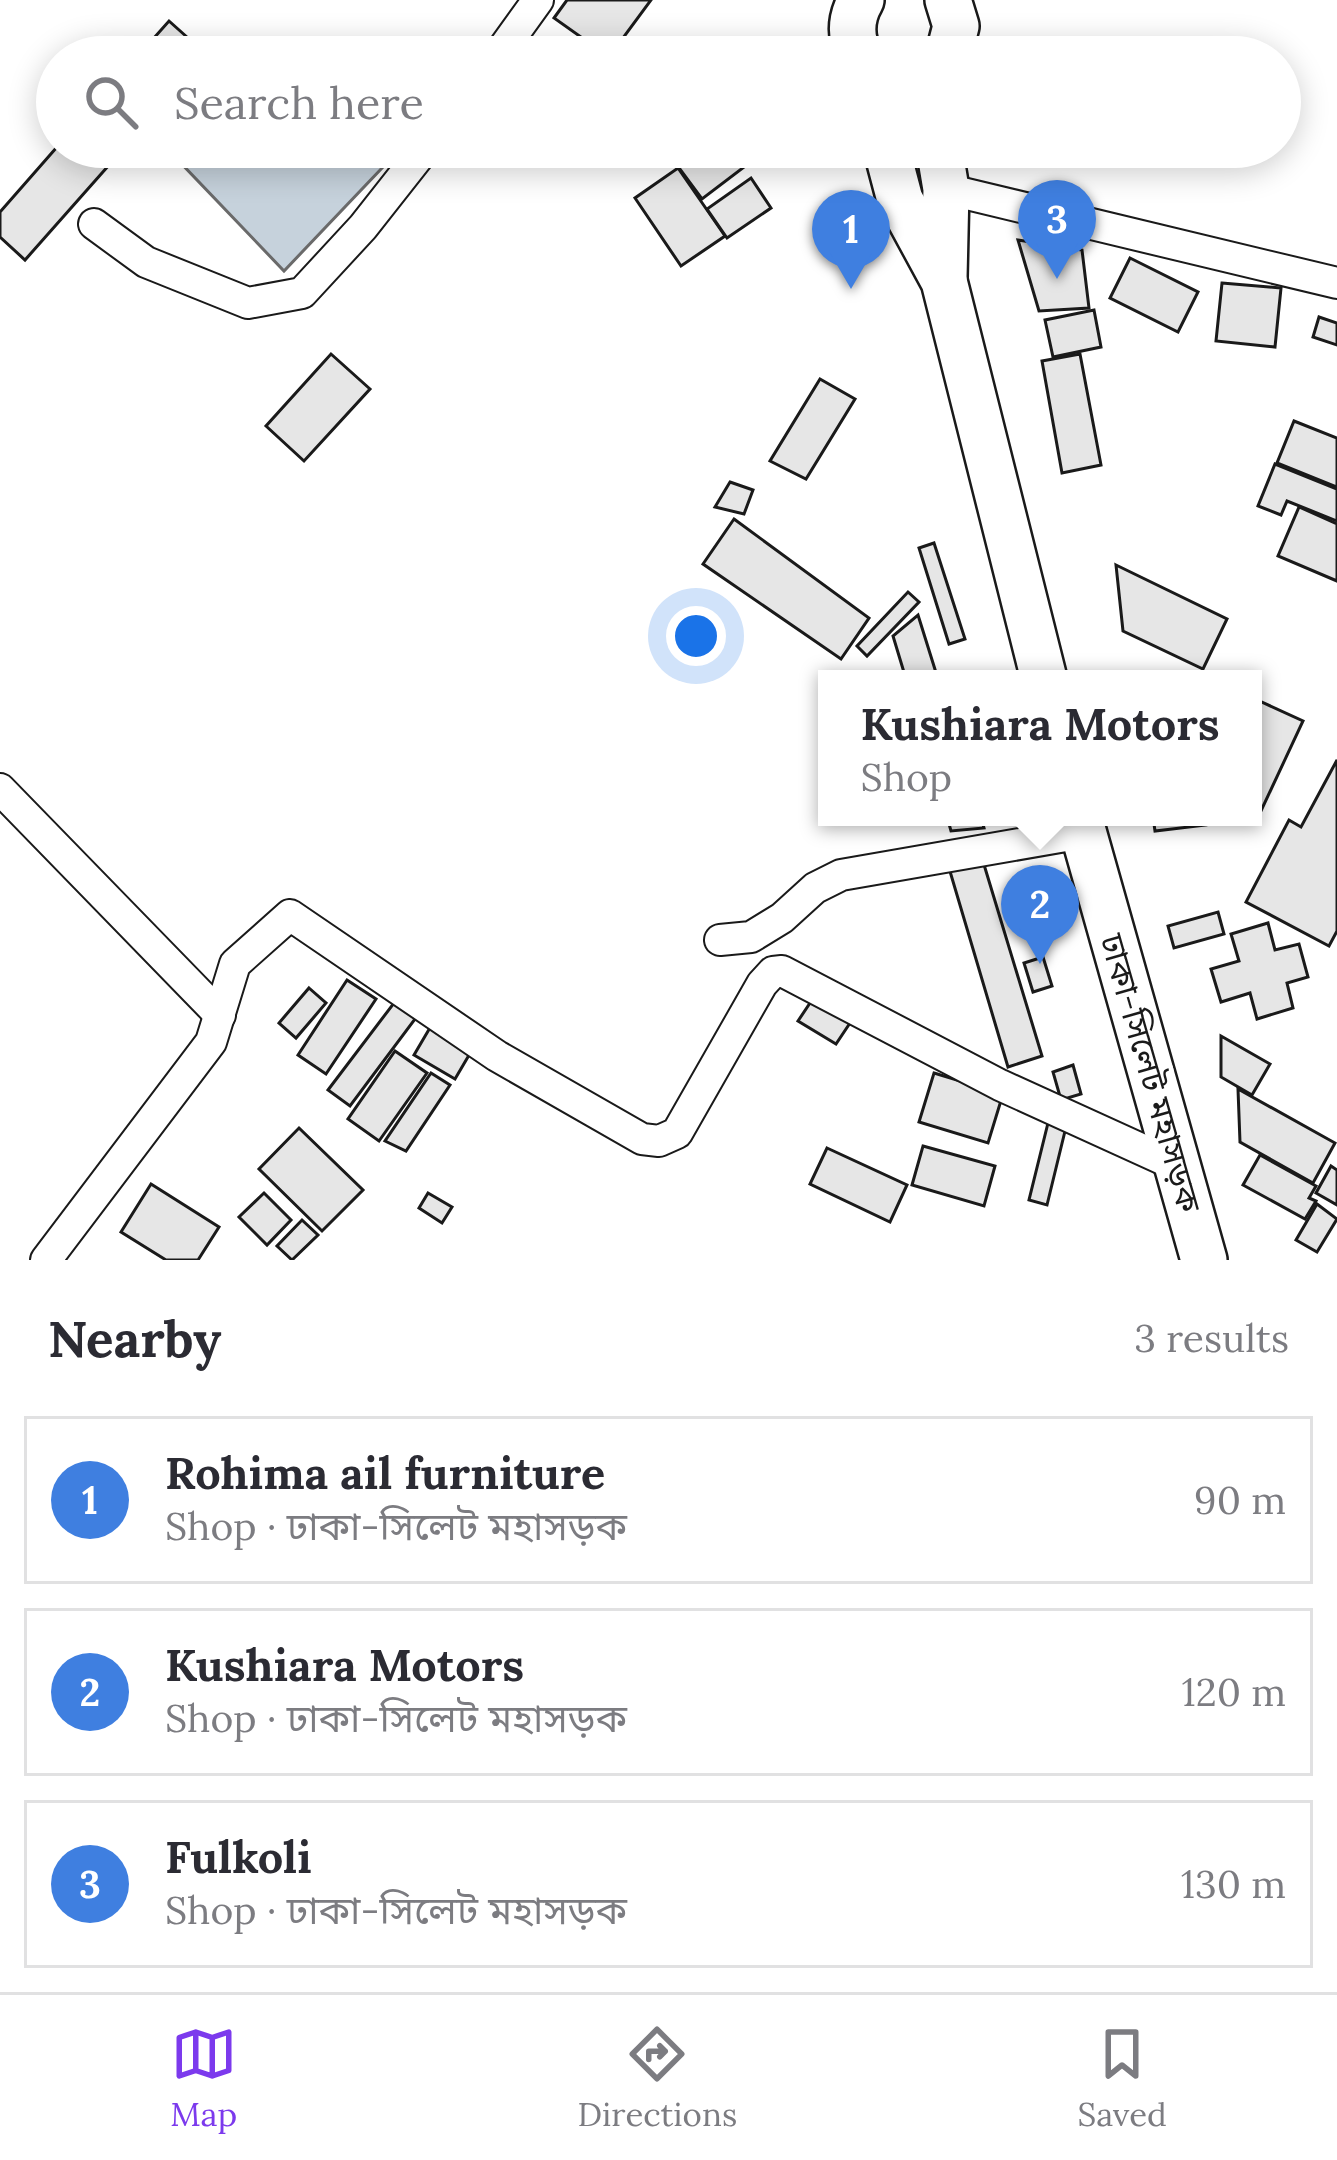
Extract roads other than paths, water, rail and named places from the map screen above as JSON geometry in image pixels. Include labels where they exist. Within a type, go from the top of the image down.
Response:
[{"type":"highway","points":[[950,34],[971,0]]},
{"type":"highway","points":[[892,168],[901,200],[944,281]]},
{"type":"highway","points":[[943,168],[944,281],[1042,670]]},
{"type":"highway","name":"ঢাকা-সিলেট মহাসড়ক","points":[[1081,826],[1204,1260]]},
{"type":"street","points":[[512,36],[538,0]]},
{"type":"street","points":[[94,224],[146,262],[248,303],[302,293],[409,168]]},
{"type":"street","points":[[943,168],[1337,283]]},
{"type":"street","points":[[0,789],[220,1015]]},
{"type":"street","points":[[720,940],[751,938],[815,888],[841,875],[1076,826]]},
{"type":"street","points":[[46,1260],[211,1042],[235,964],[290,915],[497,1056],[642,1139],[659,1141],[677,1133],[762,984],[773,972],[782,971],[1000,1085],[1178,1166]]},
{"type":"place","name":"Fulkoli","points":[[1057,279]]},
{"type":"place","name":"Rohima ail furniture","points":[[851,289]]},
{"type":"place","name":"Kushiara Motors","points":[[1040,964]]}]
